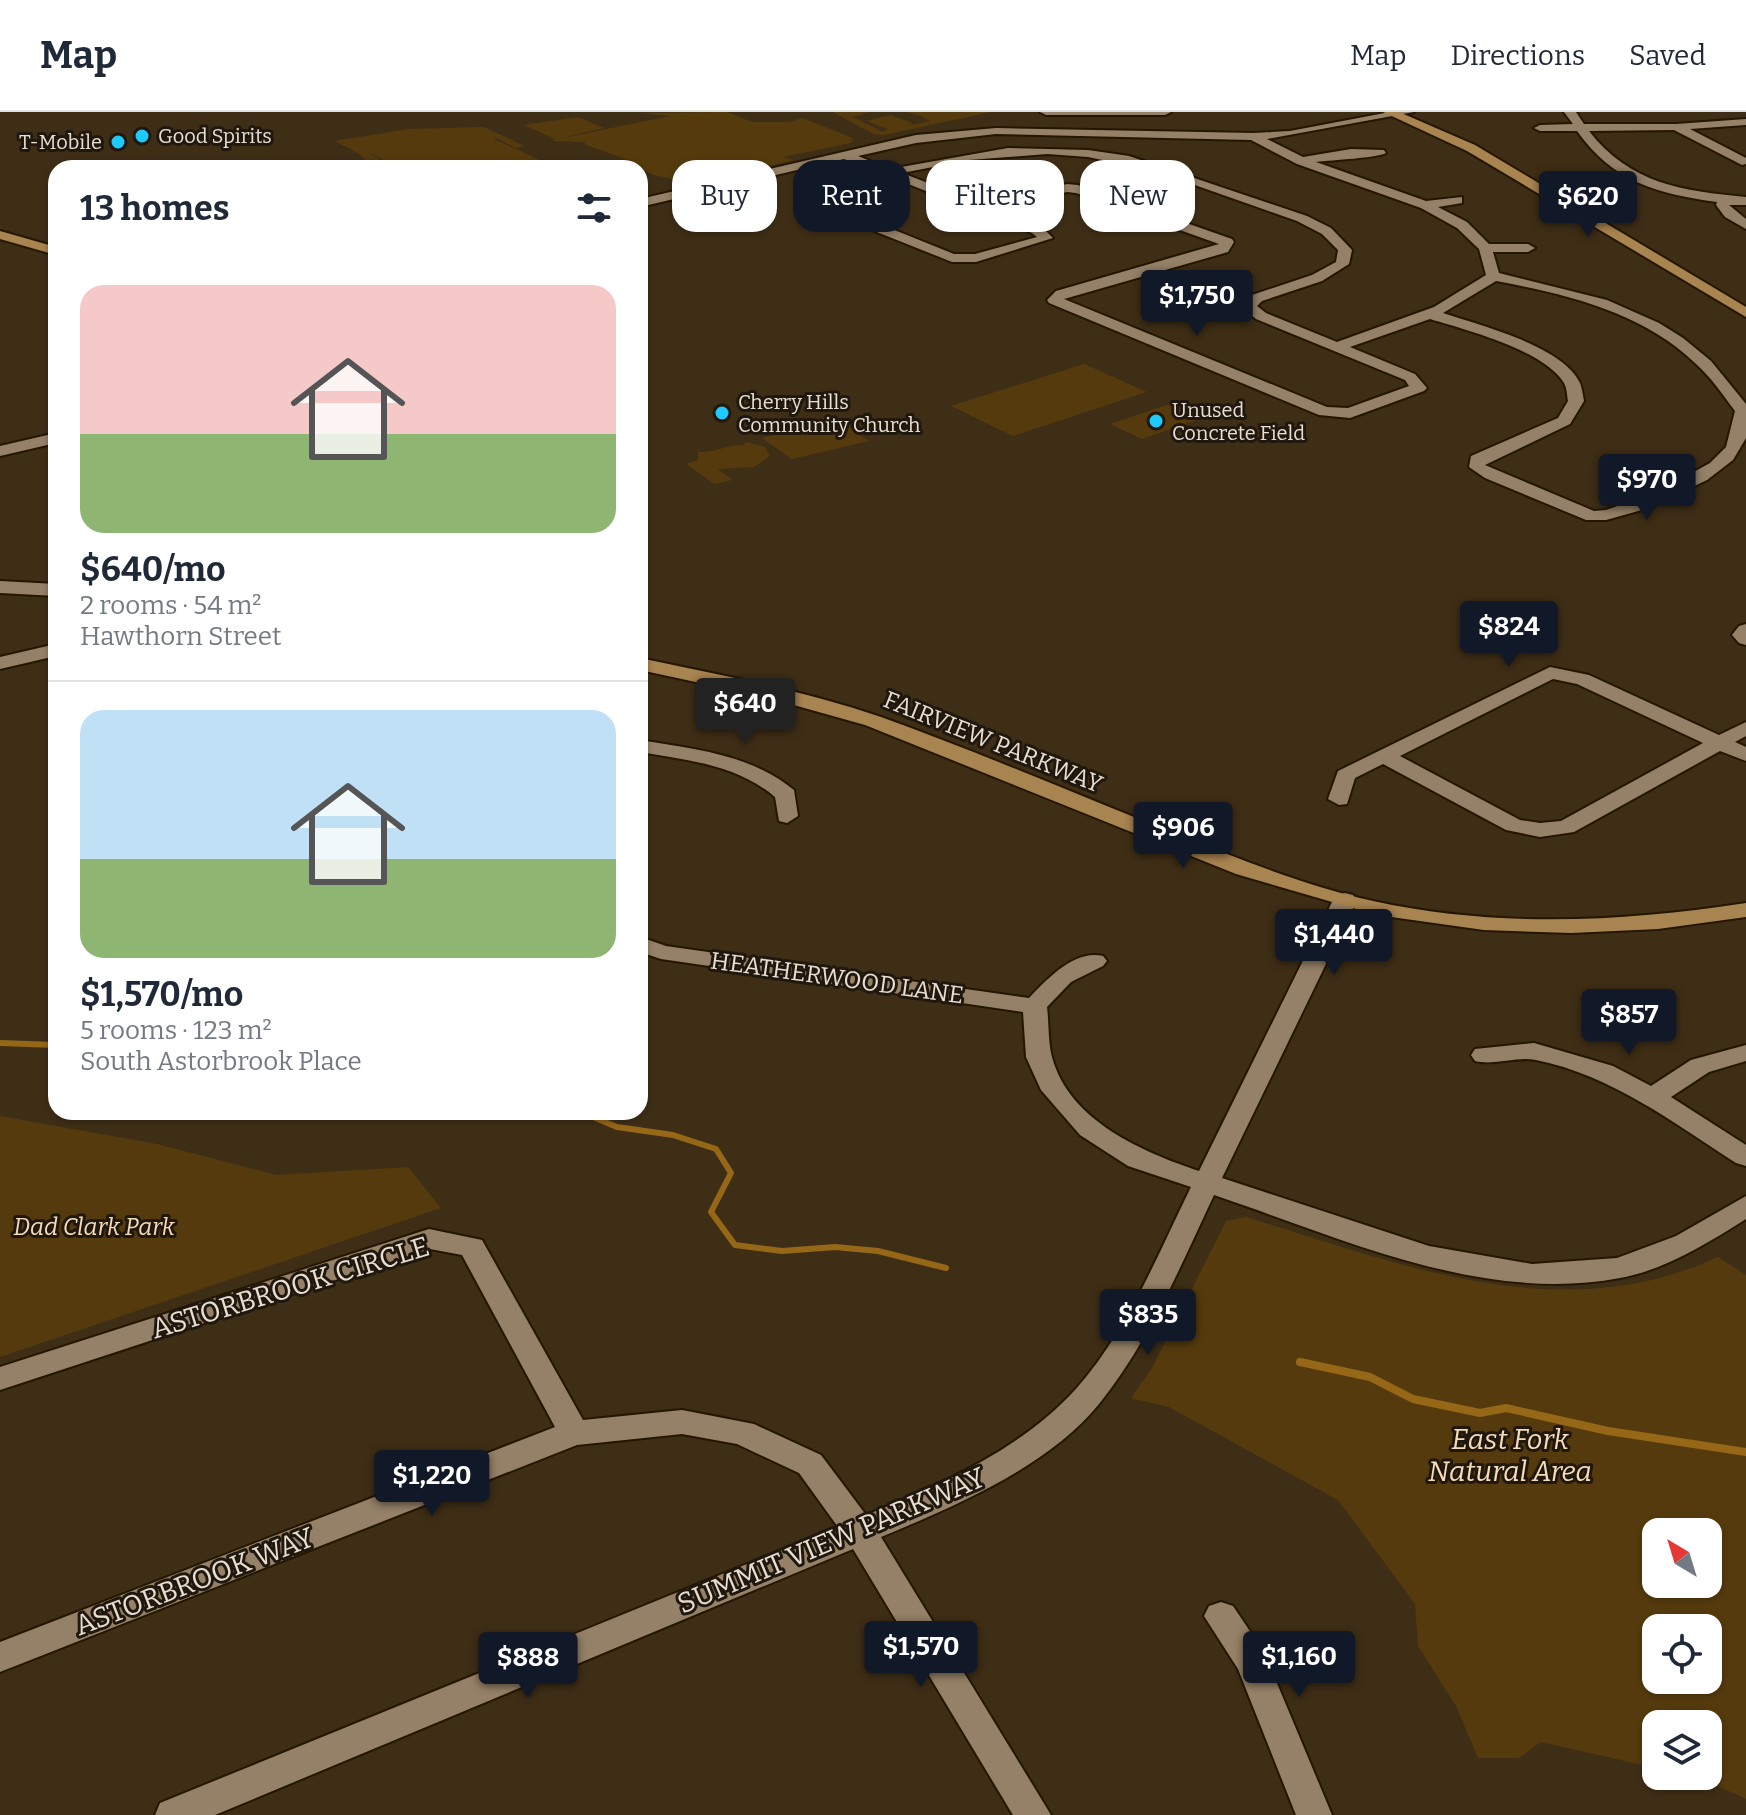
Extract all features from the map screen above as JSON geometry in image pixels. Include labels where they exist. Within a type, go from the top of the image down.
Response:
[{"type":"main road","points":[[1397,113],[1471,148],[1746,313]]},
{"type":"main road","points":[[0,235],[48,249]]},
{"type":"main road","name":"FAIRVIEW PARKWAY","points":[[648,666],[769,692],[872,721],[1244,869],[1395,912],[1455,920],[1584,928],[1648,925],[1746,910]]},
{"type":"street","points":[[1046,112],[1165,112]]},
{"type":"street","points":[[1570,112],[1611,162],[1624,171],[1669,187],[1746,201]]},
{"type":"street","points":[[648,201],[844,155],[959,133],[1253,137],[1290,134],[1397,113]]},
{"type":"street","points":[[1103,114],[1105,133]]},
{"type":"street","points":[[1540,128],[1676,127],[1746,122]]},
{"type":"street","points":[[1676,127],[1742,161]]},
{"type":"street","points":[[1253,137],[1301,161],[1425,205],[1462,225],[1485,248],[1493,276]]},
{"type":"street","points":[[910,167],[996,151],[1110,156],[1132,160],[1309,222],[1337,238],[1345,250],[1342,264],[1317,278],[1257,298],[1248,306],[1261,316],[1410,377],[1419,388],[1350,413],[1325,412],[1054,300],[1061,294],[1223,249],[1227,242],[1078,189],[1064,189]]},
{"type":"street","points":[[1301,161],[1351,153],[1380,153]]},
{"type":"street","points":[[844,155],[858,160]]},
{"type":"street","points":[[1725,199],[1722,205],[1746,225]]},
{"type":"street","points":[[1425,205],[1458,200]]},
{"type":"street","points":[[887,232],[952,258],[976,258],[1046,238],[1039,232]]},
{"type":"street","points":[[1485,248],[1528,248]]},
{"type":"street","points":[[1338,346],[1431,314],[1461,300],[1493,276],[1566,291],[1614,307],[1697,356],[1744,411],[1741,434],[1729,456],[1693,482],[1609,516],[1592,516],[1477,467],[1477,460],[1564,421],[1574,411],[1577,397],[1574,385],[1561,368],[1540,354],[1431,314]]},
{"type":"street","points":[[0,451],[48,440]]},
{"type":"street","points":[[1729,456],[1746,461]]},
{"type":"street","points":[[0,587],[48,590]]},
{"type":"street","points":[[1746,630],[1742,635],[1746,639]]},
{"type":"street","points":[[0,663],[48,652]]},
{"type":"street","points":[[1339,799],[1345,775],[1550,673],[1582,679],[1746,755]]},
{"type":"street","points":[[1384,756],[1514,825],[1540,830],[1566,827],[1746,728]]},
{"type":"street","points":[[648,747],[722,761],[771,780],[786,795],[787,816]]},
{"type":"street","name":"SUMMIT VIEW PARKWAY","points":[[173,1815],[860,1532],[974,1482],[1055,1428],[1087,1397],[1140,1319],[1345,900]]},
{"type":"street","name":"HEATHERWOOD LANE","points":[[648,947],[661,952],[1035,1006]]},
{"type":"street","points":[[1095,961],[1062,977],[1035,1006],[1039,1057],[1054,1090],[1089,1129],[1138,1160],[1427,1256],[1532,1274],[1620,1268],[1686,1243],[1746,1206]]},
{"type":"street","points":[[1484,1055],[1534,1051],[1604,1072],[1652,1097],[1746,1157]]},
{"type":"street","points":[[1652,1097],[1700,1066],[1746,1053]]},
{"type":"street","name":"ASTORBROOK CIRCLE","points":[[0,1379],[429,1239],[472,1247],[574,1433]]},
{"type":"street","name":"ASTORBROOK WAY","points":[[0,1657],[574,1433],[682,1422],[743,1433],[810,1464],[860,1532],[1033,1815]]},
{"type":"street","points":[[1221,1616],[1252,1662],[1314,1815]]},
{"type":"green space","points":[[727,112],[752,122],[790,122],[802,118],[853,138],[851,143],[783,157],[794,160],[777,164],[777,160],[672,160],[672,179],[648,172],[648,160],[627,160],[584,144],[586,142],[552,141],[555,139],[524,125],[578,117],[604,128],[558,139],[670,116],[639,113]]},
{"type":"green space","points":[[833,112],[869,112],[853,117],[883,132],[888,129],[866,121],[891,115],[911,125],[930,121],[907,112],[991,112],[884,135],[873,134]]},
{"type":"green space","points":[[484,127],[524,146],[516,148],[494,139],[540,160],[384,160],[365,150],[380,160],[365,160],[335,141],[408,129]]},
{"type":"green space","points":[[1084,364],[1147,392],[1013,436],[951,406]]},
{"type":"green space","name":"Unused Concrete Field","points":[[1170,404],[1202,418],[1142,439],[1110,424]]},
{"type":"green space","points":[[838,420],[869,441],[792,459],[762,438]]},
{"type":"green space","points":[[746,442],[765,447],[770,456],[754,467],[718,469],[732,480],[714,484],[686,464],[698,460],[698,452]]},
{"type":"green space","name":"Dad Clark Park","points":[[0,1116],[157,1144],[276,1175],[408,1167],[441,1208],[0,1357]]},
{"type":"green space","name":"East Fork Natural Area","points":[[1246,1217],[1422,1270],[1481,1282],[1540,1289],[1599,1288],[1659,1278],[1718,1257],[1746,1275],[1746,1799],[1722,1788],[1722,1710],[1642,1710],[1642,1765],[1541,1742],[1519,1758],[1478,1758],[1456,1706],[1418,1646],[1415,1604],[1338,1500],[1169,1407],[1131,1398],[1151,1370],[1226,1221]]},
{"type":"waterway","points":[[0,1043],[48,1045]]},
{"type":"waterway","points":[[600,1120],[617,1127],[673,1135],[716,1149],[731,1173],[711,1212],[735,1245],[782,1251],[835,1247],[878,1251],[946,1268]]},
{"type":"waterway","points":[[1300,1362],[1370,1377],[1413,1399],[1480,1413],[1506,1408],[1608,1431],[1746,1452]]},
{"type":"place","name":"Good Spirits","points":[[142,136]]},
{"type":"place","name":"T-Mobile","points":[[118,142]]},
{"type":"place","name":"Cherry Hills Community Church","points":[[722,413]]},
{"type":"place","name":"Unused Concrete Field","points":[[1156,421]]}]
